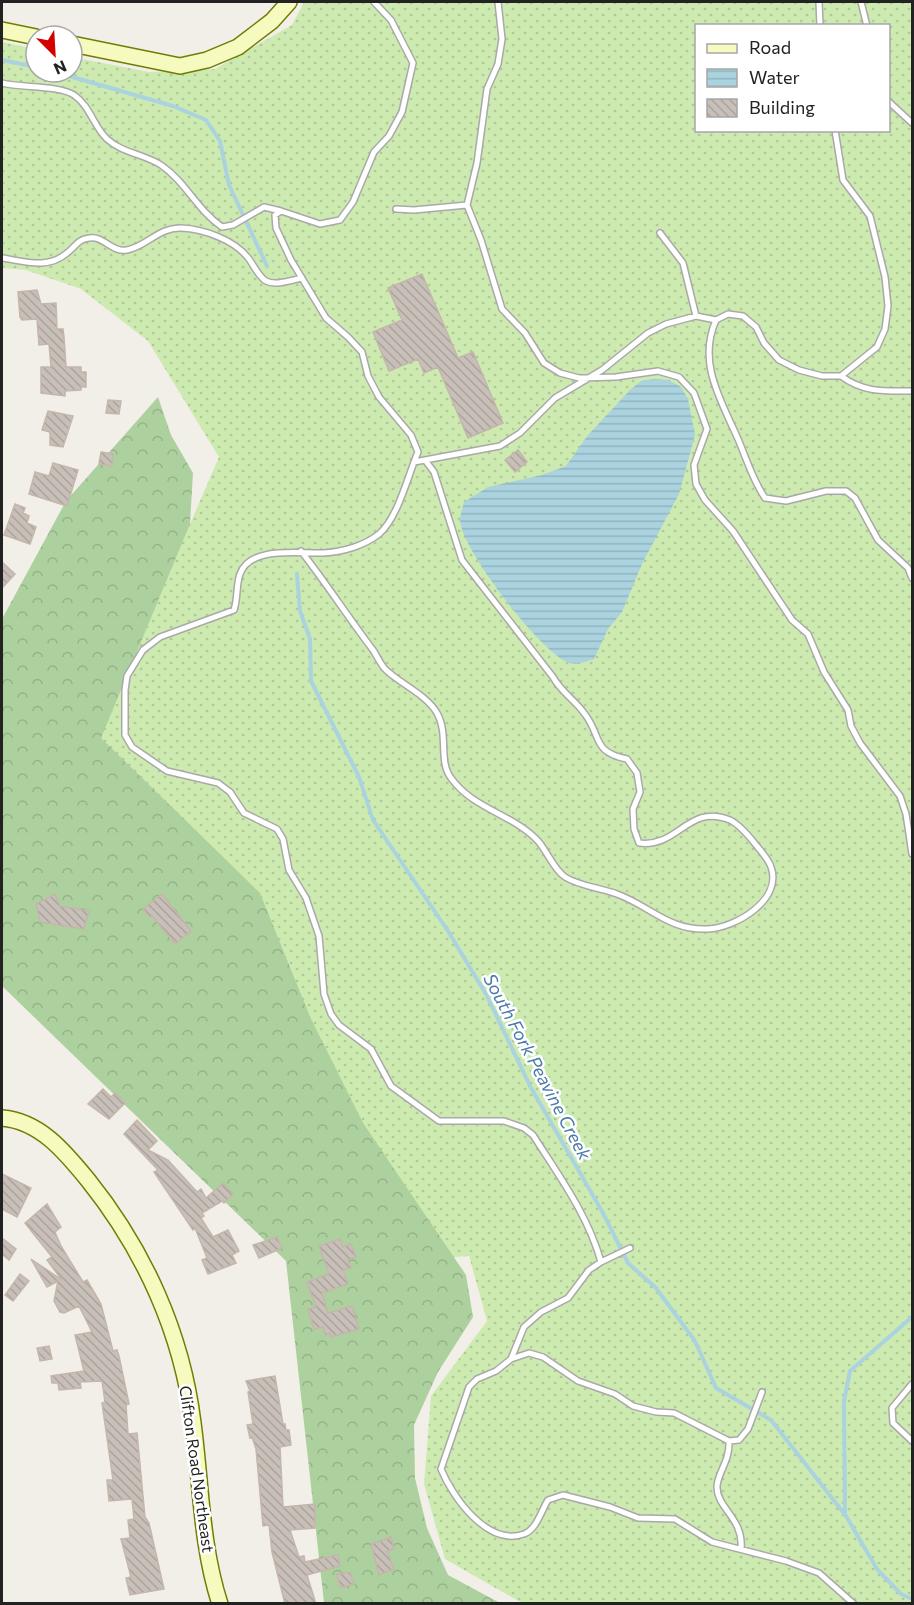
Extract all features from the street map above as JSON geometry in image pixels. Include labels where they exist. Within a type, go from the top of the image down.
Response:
[{"type":"street","points":[[84,46],[180,66],[207,60],[238,47],[272,21],[288,2]]},
{"type":"street","points":[[2,30],[24,35]]},
{"type":"street","name":"Clifton Road Northeast","points":[[2,1118],[12,1119],[36,1128],[68,1155],[112,1211],[149,1273],[167,1316],[188,1393],[208,1556],[220,1604]]},
{"type":"lane","points":[[2,83],[73,94],[85,106],[106,139],[122,149],[160,164],[178,179],[208,217],[222,227],[233,225],[264,207],[320,224],[340,220],[353,202],[374,152],[389,136],[402,112],[413,63],[391,20],[374,2]]},
{"type":"lane","points":[[498,2],[502,39],[498,64],[487,89],[477,163],[467,205],[481,240],[502,309],[525,333],[544,363],[560,374],[616,377],[658,370],[679,377],[694,393],[707,429],[694,465],[696,484],[705,500],[733,531],[792,620],[808,634],[824,672],[848,710],[851,726],[860,743],[900,796],[906,814],[912,854]]},
{"type":"lane","points":[[819,2],[820,24]]},
{"type":"lane","points":[[861,2],[866,24]]},
{"type":"lane","points":[[890,103],[912,123]]},
{"type":"lane","points":[[835,132],[843,180],[870,216],[885,277],[888,306],[885,329],[876,347],[841,376]]},
{"type":"lane","points":[[396,209],[414,210],[467,205]]},
{"type":"lane","points":[[281,211],[275,215],[276,228],[302,279],[326,318],[362,352],[368,376],[379,397],[411,435],[418,452],[393,516],[380,533],[344,551],[276,553],[251,560],[240,572],[234,610],[160,637],[144,650],[127,676],[125,735],[132,747],[147,759],[167,771],[218,783],[230,792],[244,813],[277,829],[284,839],[289,870],[306,898],[319,936],[324,994],[331,1014],[339,1025],[371,1049],[391,1086],[439,1121],[504,1121],[524,1128],[533,1135],[583,1215],[601,1262]]},
{"type":"lane","points":[[2,258],[39,264],[53,261],[68,253],[75,243],[90,237],[103,241],[114,249],[127,250],[167,229],[182,228],[225,239],[240,248],[267,281],[278,283],[302,279]]},
{"type":"lane","points":[[660,233],[683,263],[696,316]]},
{"type":"lane","points":[[414,462],[500,446],[519,433],[555,398],[616,360],[648,333],[666,324],[696,316],[716,320],[728,314],[743,316],[756,327],[764,343],[779,360],[799,370],[822,376],[841,376],[854,386],[872,391],[912,391]]},
{"type":"lane","points":[[716,320],[711,332],[709,370],[753,480],[765,498],[786,501],[826,491],[846,491],[855,498],[878,540],[908,568],[912,578]]},
{"type":"lane","points":[[301,551],[385,669],[436,711],[445,734],[444,755],[449,776],[467,796],[522,827],[538,841],[564,877],[620,895],[658,918],[686,928],[709,929],[731,925],[763,903],[772,885],[772,868],[747,833],[731,821],[708,815],[689,822],[673,836],[655,845],[639,843],[634,829],[633,809],[640,792],[637,773],[627,759],[612,756],[597,744],[586,715],[561,692],[553,677],[462,560],[434,472],[424,460]]},
{"type":"lane","points":[[511,1359],[524,1328],[541,1312],[568,1298],[589,1270],[630,1248]]},
{"type":"lane","points":[[762,1392],[753,1417],[739,1440],[729,1441],[674,1413],[656,1412],[633,1406],[615,1394],[578,1381],[543,1357],[529,1353],[511,1359],[496,1371],[477,1379],[469,1387],[441,1469],[449,1488],[475,1521],[506,1534],[523,1534],[535,1525],[548,1500],[563,1495],[610,1507],[638,1518],[675,1519],[712,1542],[786,1561],[819,1573],[854,1604]]},
{"type":"lane","points":[[912,1384],[892,1408],[892,1423],[912,1441]]},
{"type":"lane","points":[[729,1441],[730,1453],[717,1485],[719,1498],[738,1523],[742,1538],[741,1549]]},
{"type":"green space","points":[[304,2],[912,2],[912,1603],[522,1603],[445,1559],[424,1484],[431,1396],[487,1321],[469,1256],[397,1261],[2,655],[190,524],[219,457],[148,341],[81,289],[26,270],[2,268],[2,42],[24,47],[24,84],[84,84],[84,59],[149,72],[215,69],[292,25]]},
{"type":"green space","points":[[158,397],[171,435],[193,473],[190,524],[101,738],[260,893],[311,1019],[363,1123],[466,1275],[473,1317],[438,1372],[414,1425],[415,1478],[427,1528],[448,1575],[500,1603],[324,1603],[286,1261],[2,986],[2,619],[66,501]]},
{"type":"water","points":[[668,380],[681,387],[688,399],[695,435],[679,494],[642,564],[622,612],[608,629],[594,659],[570,663],[555,654],[539,639],[487,575],[464,534],[460,520],[464,502],[488,487],[542,475],[566,466],[588,435],[630,390],[641,381]]},
{"type":"building","points":[[422,274],[458,358],[473,352],[503,423],[468,438],[438,367],[424,373],[418,359],[389,371],[373,332],[402,320],[388,288]]},
{"type":"building","points":[[37,290],[41,304],[56,303],[57,329],[63,329],[66,367],[81,367],[81,372],[86,372],[86,387],[81,387],[81,390],[65,391],[65,396],[41,393],[41,367],[51,367],[49,344],[39,345],[37,319],[22,320],[20,317],[18,292]]},
{"type":"building","points":[[108,400],[121,401],[119,414],[106,413]]},
{"type":"building","points":[[48,411],[73,416],[63,447],[50,445],[50,432],[42,430]]},
{"type":"building","points":[[518,450],[527,462],[515,472],[505,460]]},
{"type":"building","points":[[101,452],[113,454],[112,466],[99,464]]},
{"type":"building","points":[[53,463],[78,470],[67,506],[29,494],[35,472],[49,476]]},
{"type":"building","points":[[15,504],[25,508],[23,513],[29,516],[27,523],[36,527],[30,544],[4,535]]},
{"type":"building","points":[[2,562],[15,574],[2,588]]},
{"type":"building","points":[[55,894],[60,906],[89,911],[84,929],[40,922],[36,904]]},
{"type":"building","points":[[162,894],[191,931],[175,944],[152,916],[150,917],[143,909]]},
{"type":"building","points":[[103,1089],[111,1097],[115,1093],[125,1103],[109,1119],[88,1104]]},
{"type":"building","points":[[137,1120],[157,1141],[148,1150],[168,1160],[197,1192],[201,1189],[206,1198],[223,1183],[233,1194],[224,1203],[222,1201],[202,1213],[204,1216],[201,1218],[213,1237],[228,1230],[239,1251],[232,1255],[236,1263],[208,1274],[202,1260],[207,1258],[195,1228],[193,1230],[154,1172],[158,1170],[124,1134]]},
{"type":"building","points":[[2,1174],[31,1188],[17,1217],[2,1209]]},
{"type":"building","points":[[47,1204],[61,1227],[55,1232],[61,1246],[83,1282],[87,1280],[101,1304],[113,1351],[117,1350],[119,1356],[129,1404],[126,1405],[128,1434],[137,1433],[145,1517],[149,1523],[164,1589],[130,1595],[126,1578],[131,1577],[121,1539],[130,1538],[128,1520],[134,1519],[132,1499],[109,1501],[107,1480],[113,1480],[102,1403],[105,1402],[102,1381],[80,1382],[81,1388],[59,1390],[58,1383],[52,1383],[51,1376],[84,1371],[75,1335],[92,1332],[79,1306],[64,1313],[60,1312],[54,1301],[58,1281],[47,1287],[31,1259],[62,1280],[47,1260],[52,1257],[25,1223]]},
{"type":"building","points":[[277,1237],[282,1248],[259,1258],[253,1245]]},
{"type":"building","points":[[2,1238],[16,1249],[9,1260],[2,1254]]},
{"type":"building","points":[[340,1239],[343,1247],[351,1244],[356,1257],[348,1260],[351,1268],[343,1270],[348,1284],[322,1293],[328,1313],[352,1306],[359,1329],[331,1337],[330,1333],[325,1335],[323,1327],[314,1329],[308,1309],[316,1307],[307,1282],[329,1274],[319,1246]]},
{"type":"building","points":[[20,1274],[29,1281],[13,1301],[5,1295]]},
{"type":"building","points":[[49,1346],[52,1359],[40,1361],[37,1348]]},
{"type":"building","points":[[275,1376],[283,1424],[286,1430],[289,1430],[291,1445],[280,1447],[283,1507],[315,1504],[315,1528],[290,1530],[299,1557],[304,1556],[305,1562],[338,1555],[340,1566],[307,1575],[316,1604],[285,1604],[272,1552],[269,1525],[263,1526],[256,1449],[247,1425],[253,1424],[248,1392],[250,1391],[246,1381]]},
{"type":"building","points":[[391,1537],[394,1549],[387,1551],[394,1569],[379,1575],[371,1544]]},
{"type":"building","points":[[350,1572],[354,1584],[341,1588],[336,1574]]},
{"type":"waterway","name":"South Fork Peavine Creek","points":[[2,60],[24,65]]},
{"type":"waterway","name":"South Fork Peavine Creek","points":[[84,80],[173,106],[206,120],[220,141],[229,185],[267,266]]},
{"type":"waterway","name":"South Fork Peavine Creek","points":[[297,574],[300,611],[310,639],[311,681],[359,777],[373,820],[448,931],[487,996],[530,1086],[603,1213],[628,1263],[656,1288],[695,1341],[716,1388],[771,1420],[846,1516],[877,1569],[901,1594],[912,1599]]},
{"type":"waterway","points":[[845,1515],[844,1401],[850,1371],[912,1317]]}]
